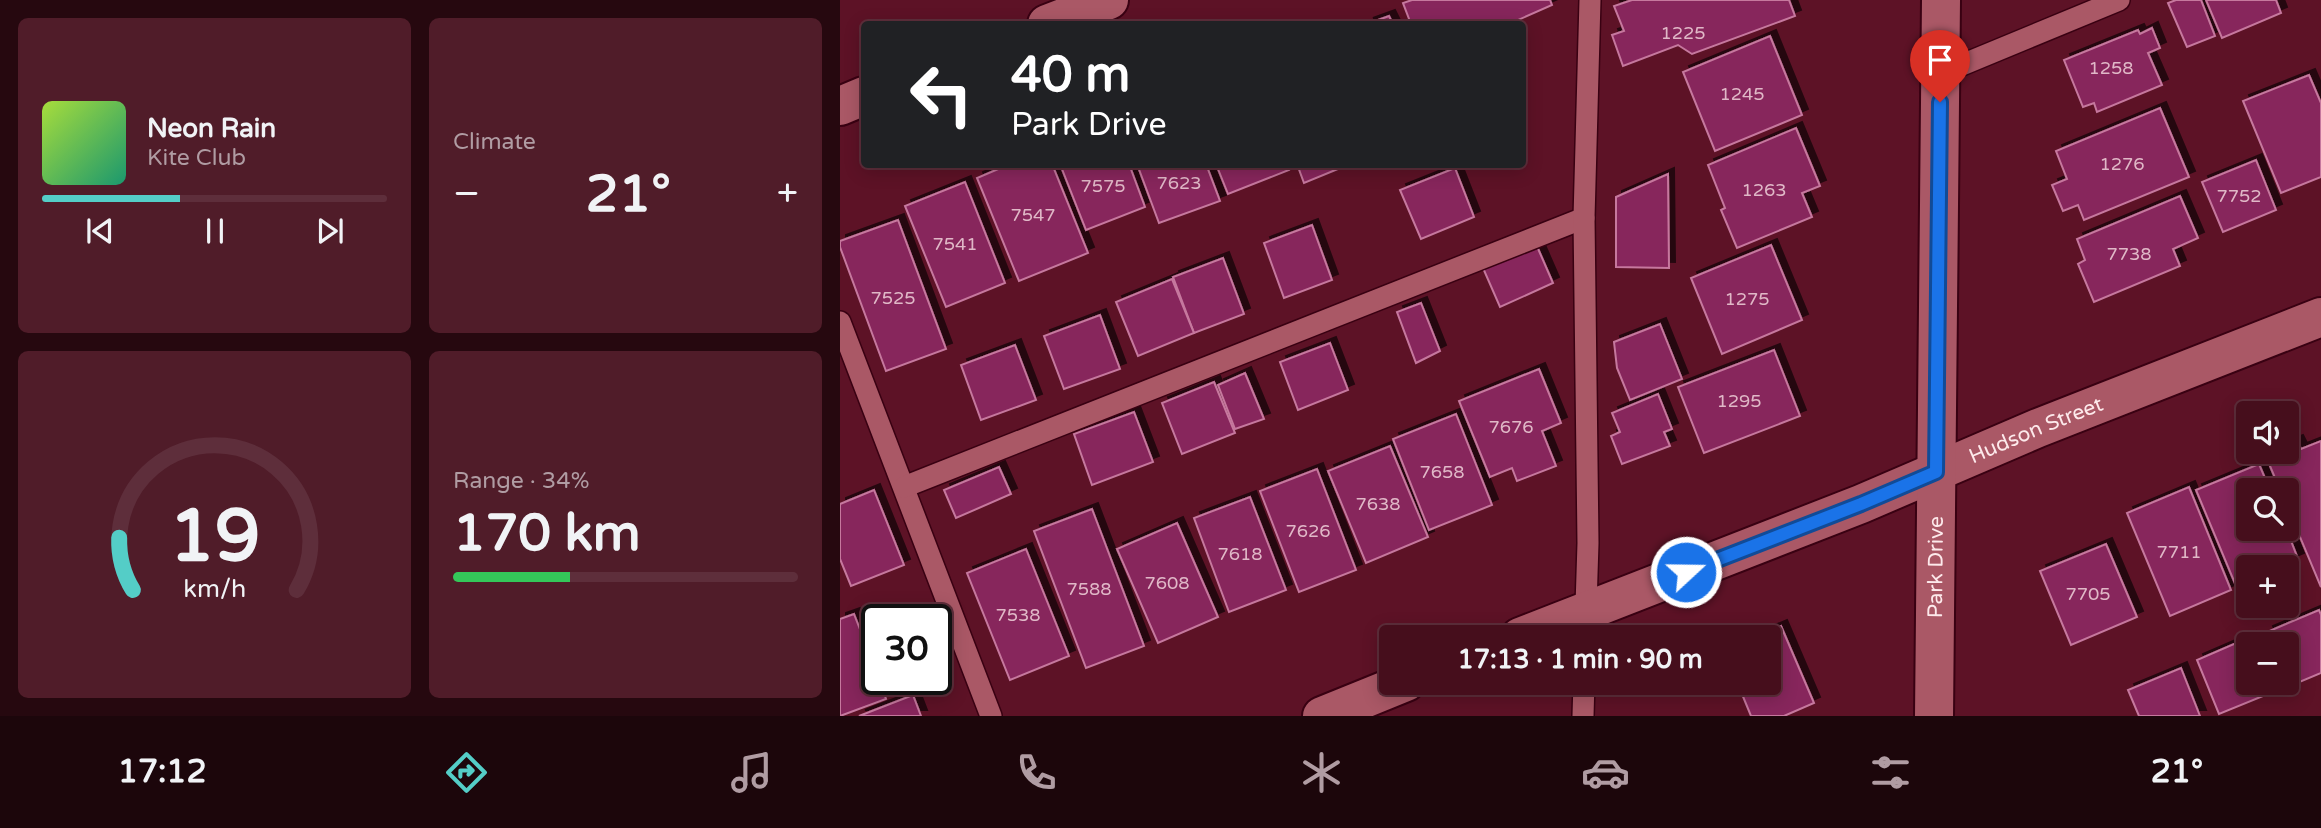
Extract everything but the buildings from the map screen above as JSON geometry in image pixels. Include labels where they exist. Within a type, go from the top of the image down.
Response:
[{"type":"street","points":[[1055,21],[1109,0]]},
{"type":"street","name":"Park Drive","points":[[1934,716],[1941,0]]},
{"type":"street","points":[[840,106],[861,97]]},
{"type":"street","name":"Hudson Street","points":[[1586,624],[2038,428],[2321,317]]},
{"type":"street","points":[[1322,716],[1379,693]]},
{"type":"lane","points":[[1586,624],[1588,543],[1584,218],[1590,0]]},
{"type":"lane","points":[[1940,74],[2119,0]]},
{"type":"lane","points":[[904,487],[1584,218]]},
{"type":"lane","points":[[840,322],[991,716]]},
{"type":"lane","points":[[1583,716],[1584,695]]},
{"type":"route","points":[[1686,572],[1936,472],[1940,102]]}]
